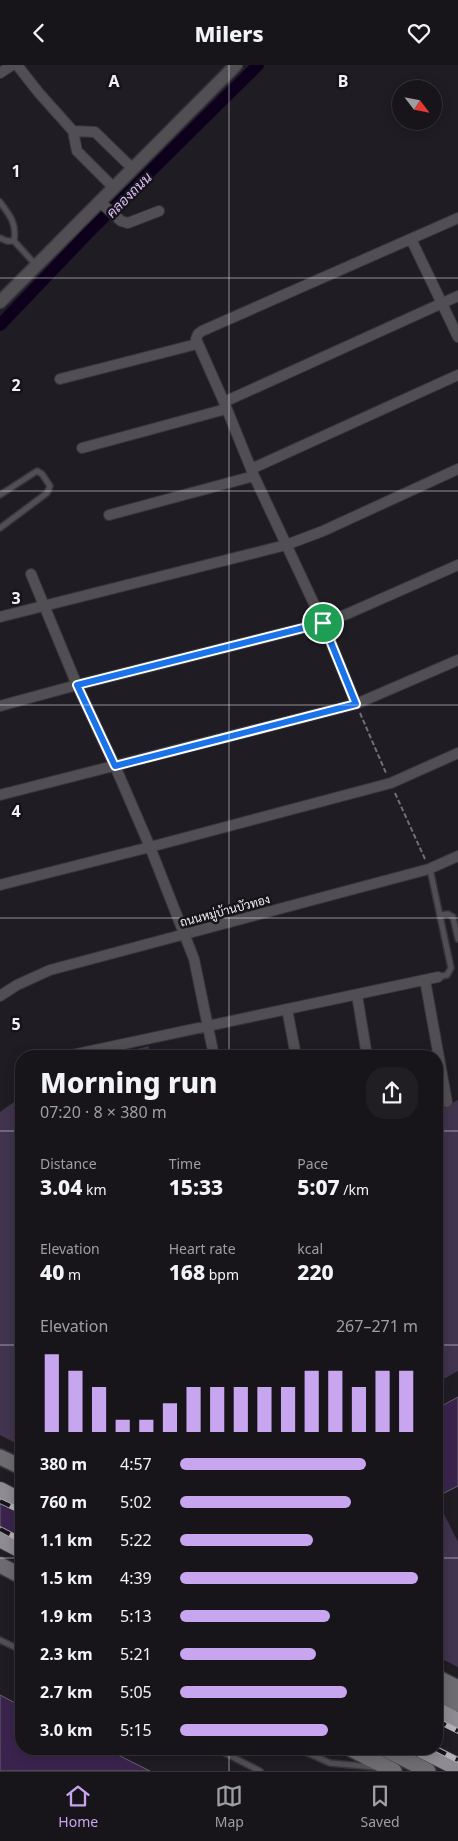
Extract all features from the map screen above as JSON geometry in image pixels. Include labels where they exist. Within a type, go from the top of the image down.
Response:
[{"type":"highway","points":[[0,1491],[15,1499]]},
{"type":"highway","points":[[0,1539],[15,1546]]},
{"type":"highway","points":[[443,1714],[458,1722]]},
{"type":"highway","points":[[434,1755],[458,1767]]},
{"type":"main road","points":[[0,1457],[15,1464]]},
{"type":"main road","points":[[0,1565],[15,1572]]},
{"type":"main road","points":[[443,1680],[458,1688]]},
{"type":"main road","points":[[443,1696],[458,1704]]},
{"type":"main road","points":[[363,1755],[390,1769]]},
{"type":"main road","points":[[397,1755],[428,1771]]},
{"type":"street","points":[[0,73],[12,65]]},
{"type":"street","points":[[17,65],[38,93],[74,131],[77,151],[113,187]]},
{"type":"street","points":[[0,302],[36,266],[104,205],[113,187],[236,65]]},
{"type":"street","points":[[74,131],[95,132],[132,168]]},
{"type":"street","points":[[104,205],[122,221],[128,223],[135,222],[159,211]]},
{"type":"street","points":[[356,704],[323,623],[253,473],[197,344],[197,336],[202,331],[458,217]]},
{"type":"street","points":[[411,239],[458,337]]},
{"type":"street","points":[[82,448],[225,405],[458,296]]},
{"type":"street","points":[[60,379],[197,344]]},
{"type":"street","points":[[109,515],[253,473],[458,375]]},
{"type":"street","points":[[0,617],[286,545],[323,531],[458,469]]},
{"type":"street","points":[[0,706],[323,623],[347,615],[458,565]]},
{"type":"street","points":[[31,574],[77,685],[150,847],[194,959],[213,1050]]},
{"type":"street","points":[[0,795],[356,704],[458,660]]},
{"type":"street","points":[[0,885],[391,783],[458,753]]},
{"type":"street","name":"ถนนหมู่บ้านบัวทอง","points":[[0,995],[24,981],[50,970],[429,869],[458,856]]},
{"type":"street","points":[[95,1050],[438,977]]},
{"type":"street","points":[[425,981],[438,1050]]},
{"type":"street","points":[[357,995],[366,1050]]},
{"type":"street","points":[[287,1009],[295,1050]]},
{"type":"street","points":[[443,1075],[448,1101]]},
{"type":"lane","points":[[0,202],[12,216],[16,232],[14,241]]},
{"type":"lane","points":[[0,238],[14,241],[36,266]]},
{"type":"lane","points":[[0,495],[37,471],[42,474],[50,486],[46,493],[0,528]]},
{"type":"lane","points":[[429,869],[441,915],[451,968],[447,975],[438,977]]},
{"type":"lane","points":[[441,915],[448,914],[453,917],[458,939]]},
{"type":"lane","points":[[0,1640],[15,1647]]},
{"type":"lane","points":[[229,1755],[260,1771]]},
{"type":"lane","points":[[312,1755],[330,1763],[390,1769]]},
{"type":"shaded area","points":[[149,1046],[149,1050],[133,1050]]},
{"type":"shaded area","points":[[458,1100],[458,1371],[443,1379],[443,1108]]},
{"type":"shaded area","points":[[15,1101],[15,1443],[0,1435],[0,1112]]},
{"type":"shaded area","points":[[443,1512],[458,1542],[458,1667],[443,1660]]},
{"type":"building","points":[[458,1397],[458,1486],[443,1494],[443,1405]]},
{"type":"building","points":[[0,1503],[15,1510],[15,1534],[0,1527]]},
{"type":"building","points":[[0,1695],[15,1703],[15,1755],[118,1755],[150,1771],[0,1771]]},
{"type":"waterway","name":"คลองถนน","points":[[0,325],[90,231],[258,65]]},
{"type":"railway","points":[[0,1501],[15,1508]]},
{"type":"railway","points":[[0,1529],[15,1537]]},
{"type":"railway","points":[[443,1724],[458,1731]]},
{"type":"railway","points":[[443,1752],[458,1760]]},
{"type":"route","points":[[323,623],[356,704],[115,766],[77,685],[195,655],[323,623]]}]
